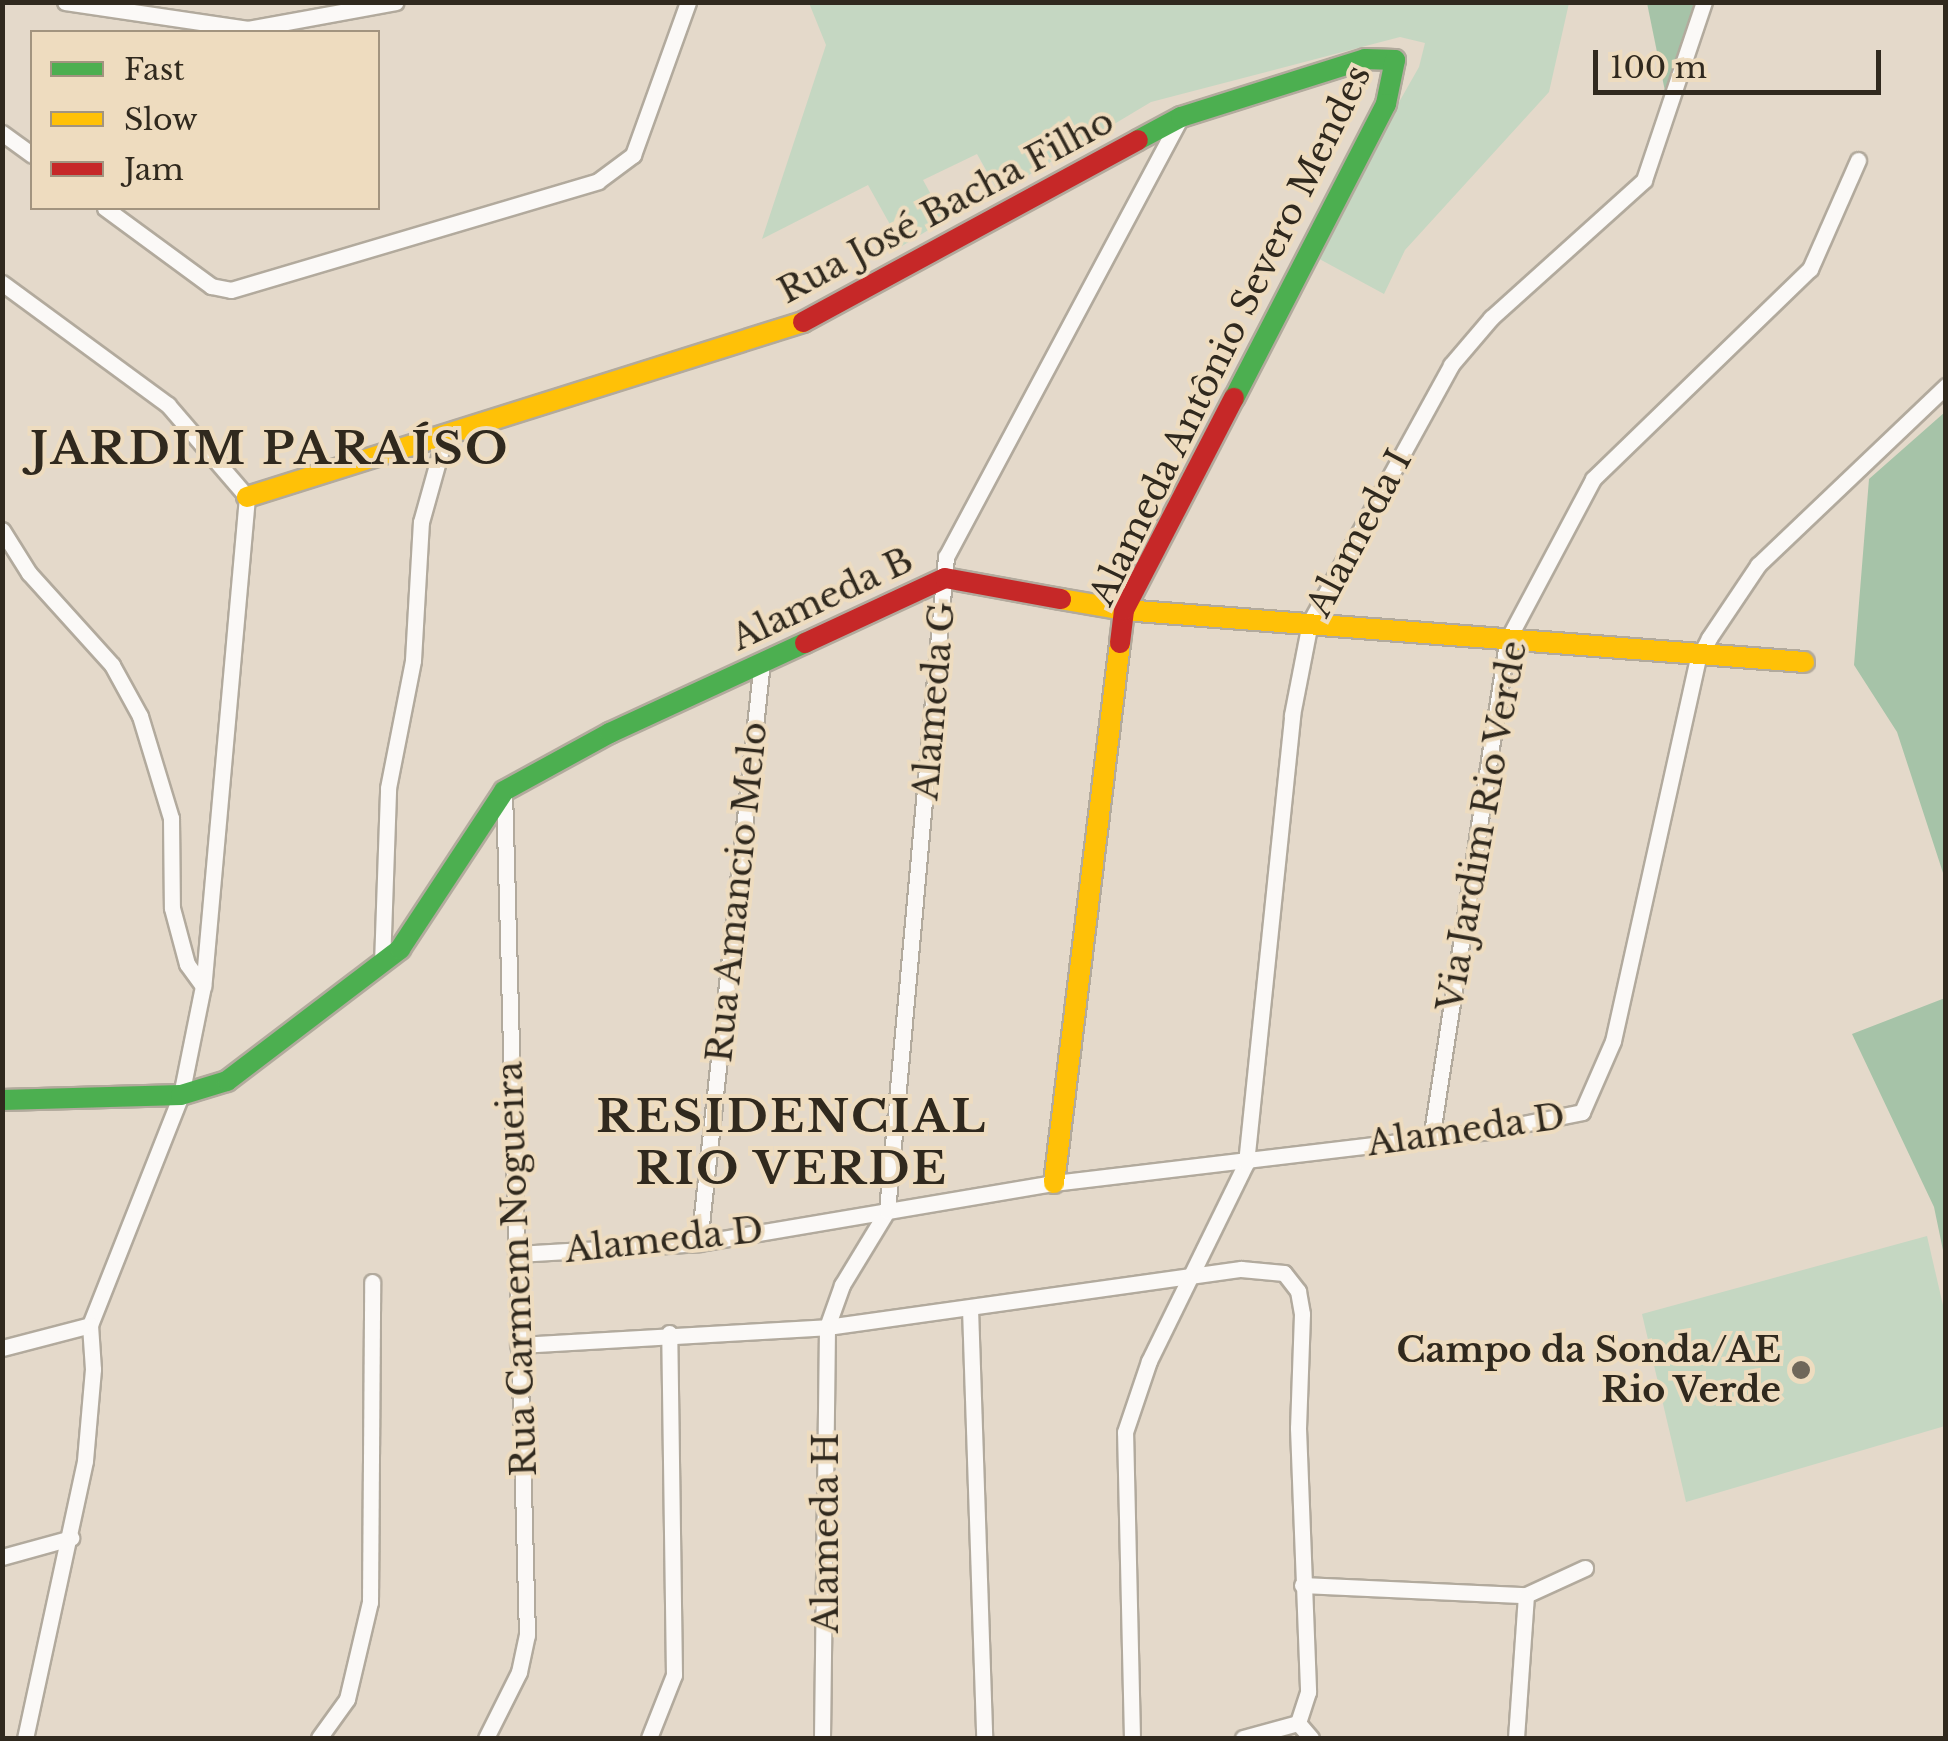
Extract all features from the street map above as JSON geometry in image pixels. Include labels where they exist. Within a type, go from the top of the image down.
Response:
[{"type":"street","points":[[66,2],[248,29],[396,2]]},
{"type":"street","points":[[108,210],[212,286],[231,290],[598,181],[633,154],[688,2]]},
{"type":"street","name":"Alameda I","points":[[1132,1738],[1125,1432],[1149,1361],[1246,1163],[1292,715],[1310,622],[1452,366],[1491,318],[1644,180],[1704,2]]},
{"type":"street","name":"Alameda Antônio Severo Mendes","points":[[1054,1183],[1124,610],[1386,104],[1397,67],[1391,58],[1377,57],[1328,69]]},
{"type":"street","name":"Rua José Bacha Filho","points":[[247,497],[805,322],[1182,118],[1328,69]]},
{"type":"street","name":"Alameda G","points":[[827,1327],[842,1285],[886,1211],[945,578],[952,542],[1182,118]]},
{"type":"street","points":[[6,137],[30,153]]},
{"type":"street","name":"Via Jardim Rio Verde","points":[[1432,1134],[1507,641],[1593,479],[1810,270],[1858,160]]},
{"type":"street","points":[[2,283],[168,405],[247,497],[203,986],[181,1095],[90,1325],[91,1418],[71,1538],[25,1738]]},
{"type":"street","name":"Alameda D","points":[[516,1254],[699,1243],[1054,1183],[1246,1163],[1432,1134],[1565,1119],[1582,1112],[1594,1096],[1613,1041],[1698,659],[1758,565],[1946,386]]},
{"type":"street","points":[[382,964],[388,788],[413,660],[421,522],[445,436]]},
{"type":"street","points":[[2,530],[29,574],[112,665],[140,716],[171,818],[172,908],[188,964],[203,986]]},
{"type":"street","name":"Alameda B","points":[[504,790],[762,662],[945,578],[1124,610],[1310,622],[1698,659],[1804,662]]},
{"type":"street","name":"Rua Amancio Melo","points":[[699,1243],[762,662]]},
{"type":"street","points":[[2,1100],[181,1095],[227,1082],[407,942],[504,790]]},
{"type":"street","name":"Rua Carmem Nogueira","points":[[486,1738],[526,1645],[504,790]]},
{"type":"street","points":[[518,1345],[668,1333],[827,1327],[1242,1269],[1284,1273],[1301,1302],[1302,1584],[1308,1692],[1298,1723]]},
{"type":"street","points":[[319,1738],[347,1698],[370,1602],[372,1282]]},
{"type":"street","points":[[970,1308],[984,1738]]},
{"type":"street","points":[[2,1348],[90,1325]]},
{"type":"street","name":"Alameda H","points":[[822,1738],[827,1327]]},
{"type":"street","points":[[649,1738],[674,1675],[668,1333]]},
{"type":"street","points":[[2,1557],[71,1538]]},
{"type":"street","points":[[1302,1584],[1526,1595],[1585,1568]]},
{"type":"street","points":[[1516,1738],[1526,1595]]},
{"type":"street","points":[[1243,1738],[1298,1723]]},
{"type":"street","points":[[1298,1723],[1311,1738]]},
{"type":"green space","points":[[809,3],[1569,3],[1549,92],[1405,250],[1384,294],[1312,255],[1419,67],[1425,43],[1400,37],[1151,102],[999,193],[977,154],[923,180],[945,220],[902,246],[868,185],[762,239],[826,45]]},
{"type":"green space","points":[[1647,3],[1697,3],[1667,101]]},
{"type":"green space","points":[[1945,412],[1945,879],[1897,732],[1854,665],[1869,479]]},
{"type":"green space","points":[[1946,998],[1945,1260],[1934,1207],[1852,1034]]},
{"type":"green space","name":"Campo da Sonda/AE Rio Verde","points":[[1927,1236],[1945,1314],[1945,1426],[1686,1502],[1642,1314]]},
{"type":"traffic: fast","points":[[1138,140],[1181,117],[1365,59],[1395,60],[1386,104],[1234,398]]},
{"type":"traffic: fast","points":[[2,1100],[181,1095],[227,1081],[400,949],[504,791],[610,733],[805,643]]},
{"type":"traffic: slow","points":[[247,497],[803,322]]},
{"type":"traffic: slow","points":[[1061,599],[1124,610],[1804,662]]},
{"type":"traffic: slow","points":[[1054,1183],[1120,643]]},
{"type":"traffic: jam","points":[[803,322],[1138,140]]},
{"type":"traffic: jam","points":[[1120,643],[1124,610],[1234,398]]},
{"type":"traffic: jam","points":[[805,643],[945,578],[1061,599]]},
{"type":"place","name":"Campo da Sonda/AE Rio Verde","points":[[1801,1370]]},
{"type":"district","name":"JARDIM PARAÍSO","points":[[270,449]]},
{"type":"district","name":"RESIDENCIAL RIO VERDE","points":[[792,1143]]}]
